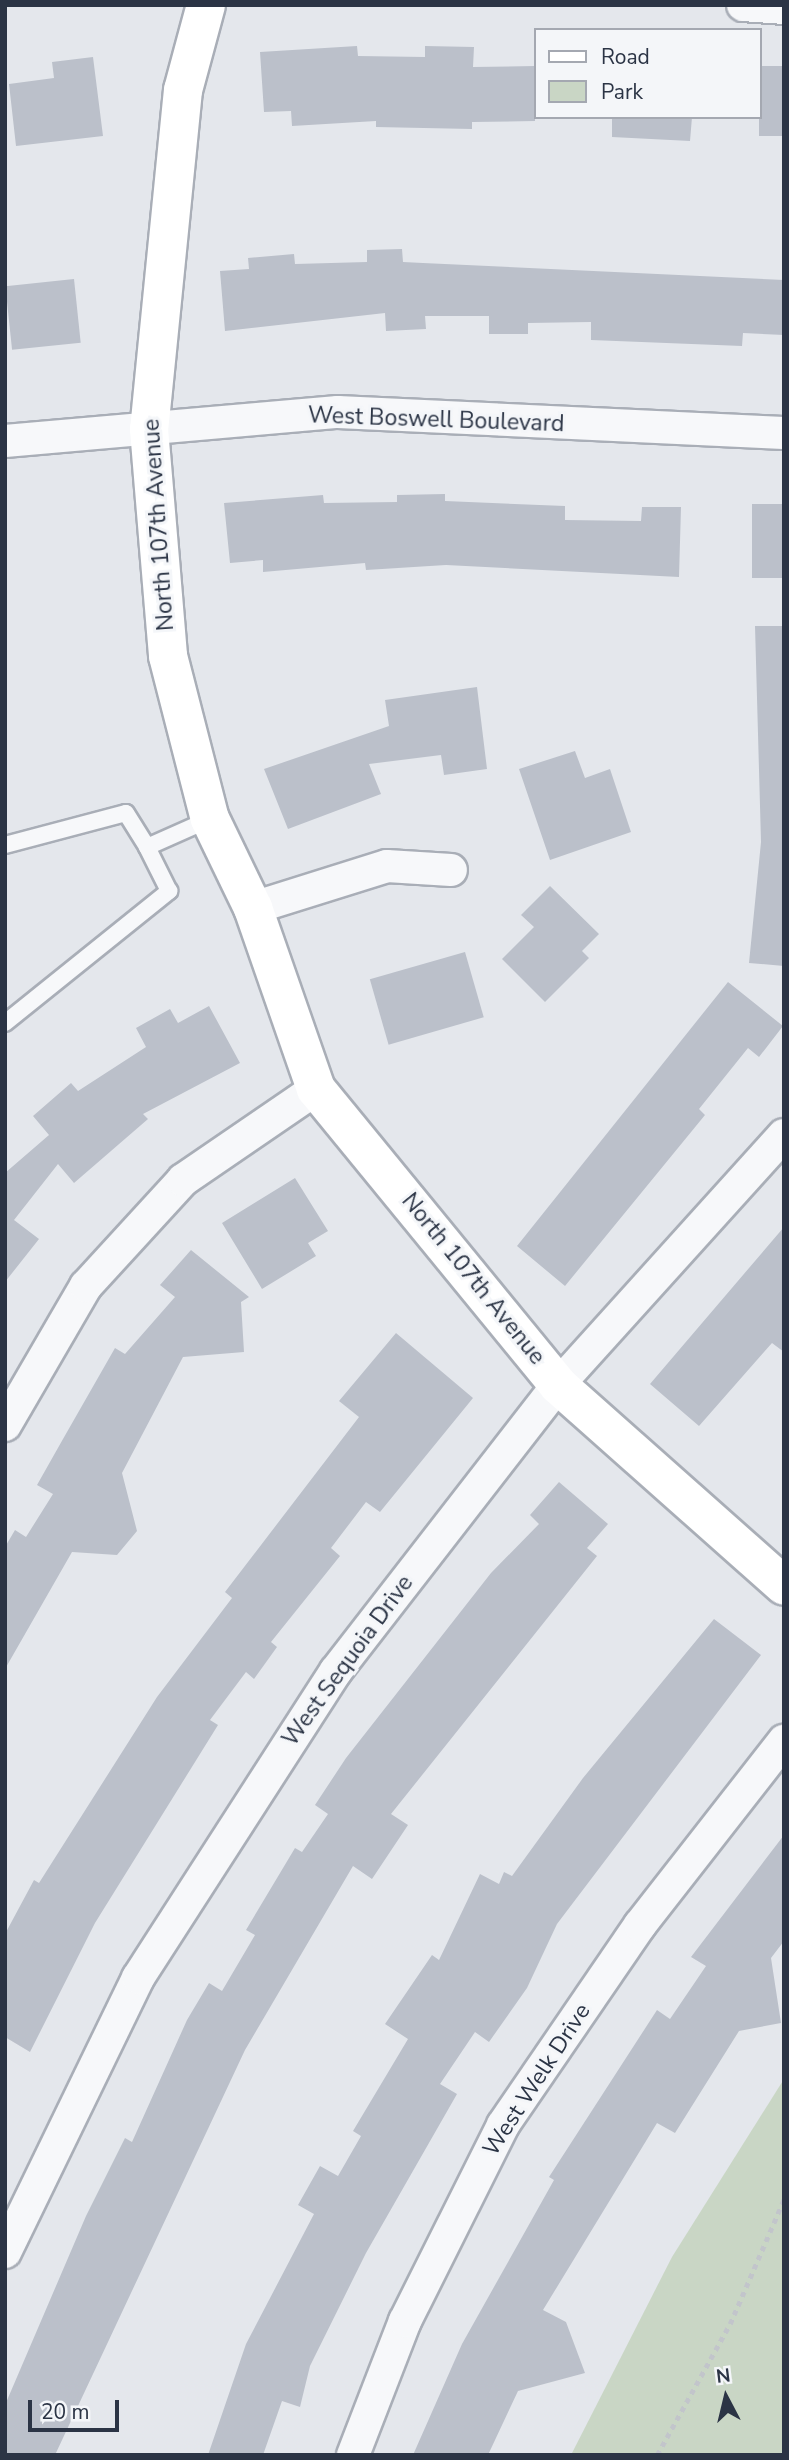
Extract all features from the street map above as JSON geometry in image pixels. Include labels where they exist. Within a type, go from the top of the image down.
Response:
[{"type":"street","name":"North 107th Avenue","points":[[206,5],[183,90],[149,429],[168,656],[210,819],[253,908],[316,1088],[558,1385],[784,1586]]},
{"type":"street","points":[[743,5],[784,8]]},
{"type":"street","name":"West Boswell Boulevard","points":[[5,441],[338,412],[784,433]]},
{"type":"street","points":[[253,908],[387,866],[452,870]]},
{"type":"street","points":[[5,1425],[86,1286],[174,1190],[316,1088]]},
{"type":"street","name":"West Sequoia Drive","points":[[5,2252],[138,1978],[196,1881],[336,1671],[558,1385],[784,1135]]},
{"type":"street","name":"West Welk Drive","points":[[353,2455],[404,2321],[503,2125],[640,1925],[784,1741]]},
{"type":"lane","points":[[5,845],[126,813],[169,891],[5,1023]]},
{"type":"lane","points":[[147,847],[210,819]]},
{"type":"path","points":[[657,2455],[730,2324],[784,2199]]},
{"type":"green space","points":[[784,2079],[784,2455],[571,2455],[672,2257]]},
{"type":"building","points":[[357,46],[358,56],[425,57],[425,46],[474,47],[473,67],[534,66],[535,121],[472,122],[472,129],[376,127],[376,121],[292,126],[291,111],[264,112],[260,52]]},
{"type":"building","points":[[93,57],[103,136],[16,146],[9,84],[54,78],[52,62]]},
{"type":"building","points":[[761,66],[784,66],[784,136],[759,136]]},
{"type":"building","points":[[612,119],[692,119],[690,141],[612,137]]},
{"type":"building","points":[[402,249],[403,262],[784,280],[784,335],[743,333],[742,346],[591,340],[591,322],[528,323],[528,334],[489,334],[489,316],[425,316],[426,329],[386,331],[385,313],[225,331],[220,271],[249,269],[248,258],[294,254],[295,264],[367,262],[367,250]]},
{"type":"building","points":[[74,279],[81,343],[12,350],[5,286]]},
{"type":"building","points":[[445,494],[445,501],[565,506],[565,520],[641,521],[642,507],[681,507],[679,577],[446,565],[366,570],[365,563],[263,572],[263,560],[230,563],[224,503],[323,495],[324,503],[397,502],[397,495]]},
{"type":"building","points":[[752,504],[784,504],[784,578],[752,578]]},
{"type":"building","points":[[755,626],[784,626],[784,966],[749,963],[761,842]]},
{"type":"building","points":[[477,687],[487,769],[444,775],[441,755],[369,764],[381,794],[288,829],[264,769],[389,726],[385,700]]},
{"type":"building","points":[[575,751],[585,778],[610,769],[631,832],[550,860],[519,769]]},
{"type":"building","points":[[550,886],[599,934],[582,951],[589,958],[545,1002],[502,959],[534,927],[521,915]]},
{"type":"building","points":[[465,952],[484,1017],[389,1045],[370,979]]},
{"type":"building","points":[[728,982],[783,1026],[759,1057],[748,1048],[699,1109],[705,1115],[565,1286],[517,1246]]},
{"type":"building","points":[[209,1006],[240,1063],[143,1114],[148,1119],[74,1183],[58,1164],[14,1220],[39,1239],[5,1282],[5,1173],[49,1135],[33,1116],[71,1083],[78,1091],[146,1047],[136,1028],[170,1009],[178,1023]]},
{"type":"building","points":[[295,1178],[328,1231],[308,1243],[316,1256],[262,1289],[222,1223]]},
{"type":"building","points":[[784,1227],[784,1352],[772,1343],[699,1426],[650,1384]]},
{"type":"building","points":[[191,1250],[249,1297],[241,1302],[244,1352],[183,1357],[122,1473],[137,1531],[117,1555],[72,1552],[5,1669],[5,1547],[15,1530],[26,1537],[53,1494],[37,1485],[63,1439],[115,1348],[125,1354],[175,1297],[160,1285]]},
{"type":"building","points":[[396,1333],[473,1398],[380,1512],[366,1502],[331,1548],[340,1556],[271,1642],[277,1647],[254,1679],[246,1672],[210,1720],[218,1725],[95,1923],[30,2052],[5,2037],[5,1934],[34,1880],[39,1883],[157,1697],[232,1598],[225,1592],[359,1417],[339,1401]]},
{"type":"building","points":[[559,1482],[608,1524],[587,1548],[597,1556],[391,1814],[408,1825],[372,1879],[353,1866],[245,2050],[55,2455],[5,2455],[5,2405],[86,2216],[125,2138],[132,2142],[187,2020],[209,1983],[222,1991],[255,1935],[246,1930],[295,1848],[302,1852],[328,1814],[315,1805],[346,1758],[491,1573],[539,1524],[530,1515]]},
{"type":"building","points":[[714,1619],[761,1655],[557,1924],[527,1988],[489,2042],[475,2032],[440,2084],[457,2094],[366,2253],[310,2366],[300,2407],[282,2401],[263,2455],[208,2455],[246,2344],[314,2214],[298,2205],[320,2166],[338,2176],[361,2136],[353,2131],[408,2039],[385,2024],[432,1955],[439,1960],[480,1874],[499,1884],[504,1872],[512,1876],[583,1778]]},
{"type":"building","points":[[784,1835],[784,1941],[771,1958],[781,2023],[739,2031],[675,2133],[657,2123],[543,2310],[566,2322],[585,2373],[518,2391],[488,2455],[413,2455],[462,2344],[554,2180],[549,2177],[657,2010],[670,2019],[706,1966],[691,1957]]}]
